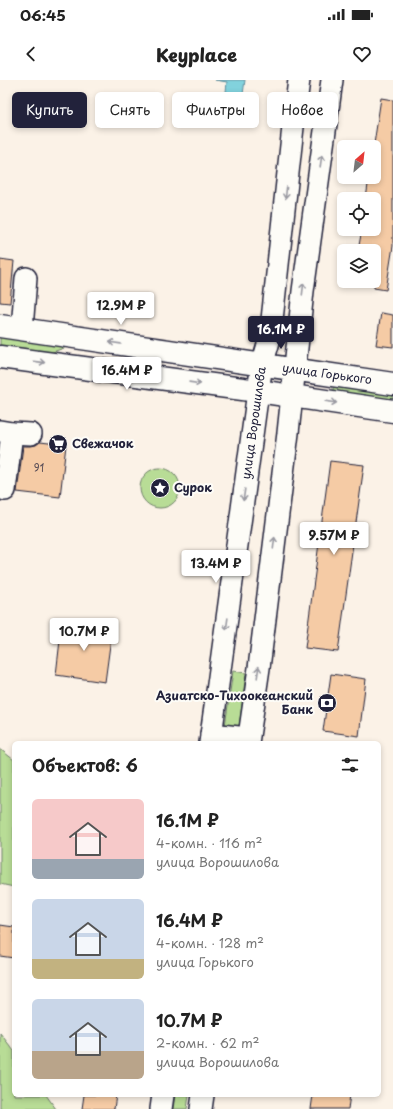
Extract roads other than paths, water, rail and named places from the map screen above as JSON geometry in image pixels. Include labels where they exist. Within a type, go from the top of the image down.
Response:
[{"type":"main road","name":"улица Горького","points":[[0,326],[393,384]]},
{"type":"main road","points":[[0,357],[393,410]]},
{"type":"street","name":"улица Ворошилова","points":[[211,739],[258,391],[262,364],[270,338],[299,80]]},
{"type":"street","points":[[211,739],[248,741],[259,668],[296,370],[303,290],[332,80]]},
{"type":"street","points":[[22,329],[26,278]]},
{"type":"street","points":[[5,490],[14,433]]},
{"type":"street","points":[[161,1109],[163,1097]]},
{"type":"street","points":[[201,1109],[203,1097]]},
{"type":"water","points":[[215,80],[245,80],[243,92],[226,92],[227,82]]},
{"type":"place","name":"Свежачок","points":[[58,444]]},
{"type":"place","name":"Сурок","points":[[160,488]]},
{"type":"place","name":"Азиатско-Тихоокеанский Банк","points":[[327,703]]}]
